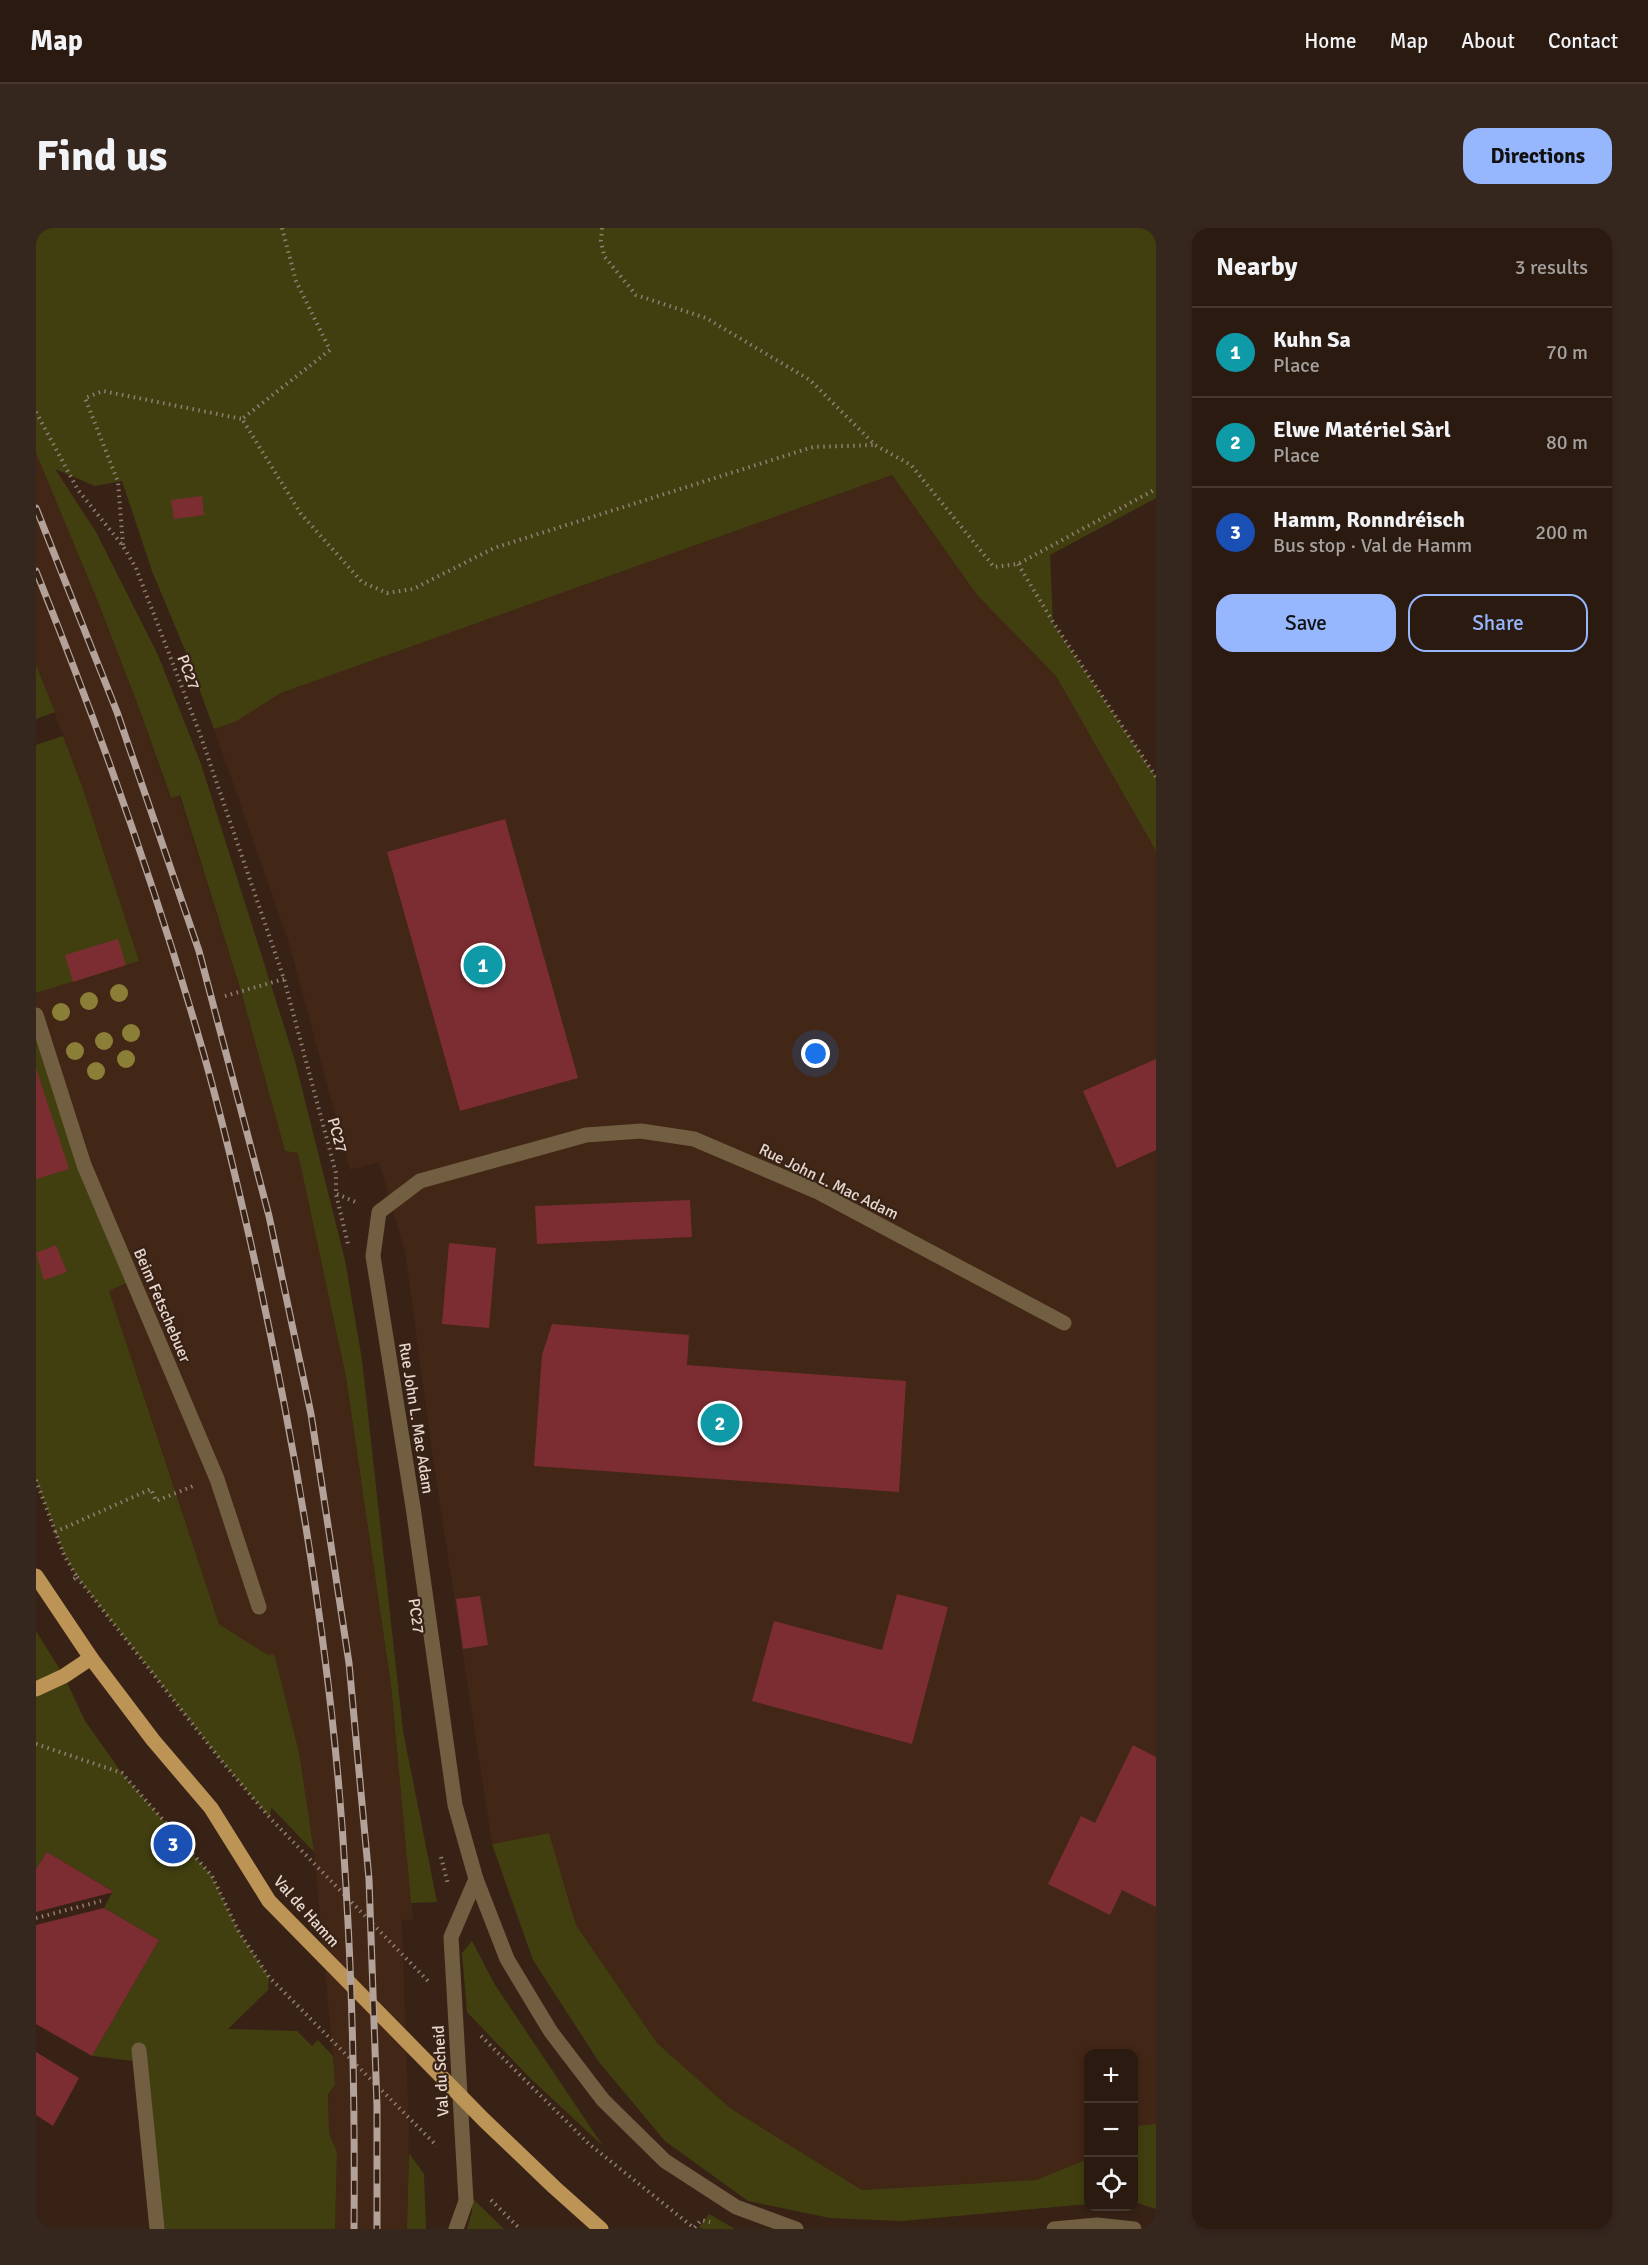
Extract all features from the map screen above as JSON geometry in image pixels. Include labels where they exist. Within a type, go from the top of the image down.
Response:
[{"type":"main road","name":"Val de Hamm","points":[[36,1576],[91,1658],[153,1740],[211,1808],[269,1901],[484,2120],[601,2229]]},
{"type":"main road","points":[[36,1689],[64,1676],[91,1658]]},
{"type":"street","name":"Beim Fetschebuer","points":[[36,1016],[84,1165],[217,1479],[259,1607]]},
{"type":"street","name":"Rue John L. Mac Adam","points":[[796,2229],[736,2207],[665,2161],[603,2100],[551,2032],[507,1959],[476,1879],[455,1805],[413,1507],[373,1256],[379,1212],[420,1182],[586,1135],[641,1131],[694,1138],[816,1191],[1064,1323]]},
{"type":"street","name":"Val du Scheid","points":[[456,2229],[466,2201],[451,1937],[476,1879]]},
{"type":"street","points":[[139,2049],[157,2229]]},
{"type":"street","points":[[1054,2229],[1097,2225],[1134,2229]]},
{"type":"path","points":[[242,419],[330,351],[296,281],[282,228]]},
{"type":"path","points":[[602,228],[601,241],[604,256],[636,295],[706,318],[810,380],[875,445],[911,465],[994,567],[1018,564],[1156,489]]},
{"type":"path","points":[[123,546],[118,482],[85,398],[103,392],[242,419],[301,514],[362,582],[387,593],[413,589],[494,548],[813,447],[875,445]]},
{"type":"path","name":"PC27","points":[[36,412],[78,490],[123,546],[136,568],[200,734],[284,979],[336,1173],[336,1194],[348,1246]]},
{"type":"path","points":[[1018,564],[1053,622],[1156,777]]},
{"type":"path","points":[[225,996],[284,979]]},
{"type":"path","points":[[36,1480],[64,1554],[77,1576],[220,1759],[270,1818]]},
{"type":"path","points":[[55,1532],[151,1489],[156,1501],[182,1490]]},
{"type":"path","points":[[48,1595],[77,1576]]},
{"type":"path","points":[[36,1744],[122,1773],[212,1876],[239,1932],[269,1977],[445,2153]]},
{"type":"path","points":[[440,1847],[445,1879],[461,1912]]},
{"type":"path","points":[[36,1918],[101,1901]]},
{"type":"path","points":[[487,2195],[520,2229]]},
{"type":"path","points":[[686,2222],[694,2228],[701,2220]]},
{"type":"shaded area","points":[[36,228],[1156,228],[1156,498],[1050,555],[1053,623],[1156,777],[1156,851],[1056,676],[977,595],[892,475],[281,693],[235,722],[214,729],[185,650],[152,571],[122,481],[95,486],[55,469],[96,532],[158,655],[201,764],[295,1061],[345,1260],[362,1360],[403,1731],[437,1902],[411,1903],[391,1685],[346,1377],[298,1153],[285,1151],[241,991],[180,795],[171,798],[98,602],[36,453]]},
{"type":"shaded area","points":[[36,453],[98,602],[139,708],[170,798],[179,795],[241,991],[285,1151],[298,1153],[346,1377],[391,1685],[413,1919],[402,1920],[409,2133],[407,2229],[335,2229],[337,2152],[329,2135],[328,2094],[335,2085],[333,2056],[314,1852],[299,1752],[268,1655],[219,1624],[109,1291],[133,1281],[36,1015],[36,993],[138,961],[82,786],[36,665]]},
{"type":"shaded area","points":[[892,475],[977,595],[1056,676],[1156,851],[1156,2124],[1138,2126],[1138,2049],[1084,2049],[1084,2161],[1036,2180],[862,2190],[730,2108],[657,2043],[576,1925],[549,1833],[492,1844],[433,1459],[405,1252],[379,1162],[350,1170],[289,943],[214,729],[235,722],[281,693]]},
{"type":"shaded area","points":[[36,665],[55,712],[36,719]]},
{"type":"shaded area","points":[[63,736],[82,786],[139,961],[36,993],[36,745]]},
{"type":"shaded area","points":[[36,1015],[133,1280],[109,1291],[219,1624],[268,1655],[274,1654],[299,1752],[314,1852],[271,1807],[270,1818],[220,1759],[77,1577],[64,1554],[36,1480]]},
{"type":"shaded area","points":[[36,1631],[64,1676],[85,1721],[122,1773],[212,1876],[239,1932],[269,1977],[268,1990],[228,2029],[297,2031],[312,2046],[318,2040],[333,2056],[335,2085],[328,2094],[329,2134],[337,2152],[335,2229],[151,2229],[134,2061],[92,2056],[159,1940],[104,1908],[113,1891],[47,1852],[36,1869]]},
{"type":"shaded area","points":[[549,1833],[576,1925],[657,2043],[730,2108],[862,2190],[1036,2180],[1084,2161],[1084,2204],[902,2221],[830,2218],[748,2201],[665,2141],[599,2062],[533,1960],[492,1844]]},
{"type":"shaded area","points":[[472,1941],[495,1985],[603,2146],[529,2077],[467,2012],[462,1953]]},
{"type":"shaded area","points":[[1156,2124],[1156,2209],[1138,2203],[1138,2126]]},
{"type":"shaded area","points":[[409,2153],[424,2174],[426,2229],[407,2229]]},
{"type":"shaded area","points":[[472,2198],[504,2229],[467,2229],[472,2212]]},
{"type":"shaded area","points":[[709,2214],[735,2229],[699,2227]]},
{"type":"building","points":[[202,496],[204,515],[174,519],[171,500]]},
{"type":"building","points":[[505,819],[578,1078],[460,1111],[387,852]]},
{"type":"building","points":[[118,939],[126,965],[73,982],[65,955]]},
{"type":"building","points":[[1156,1059],[1156,1150],[1117,1168],[1083,1091]]},
{"type":"building","points":[[36,1068],[69,1169],[36,1179]]},
{"type":"building","points":[[690,1200],[692,1237],[537,1244],[535,1206]]},
{"type":"building","points":[[449,1243],[496,1248],[489,1328],[442,1324]]},
{"type":"building","points":[[56,1245],[67,1272],[44,1280],[36,1253]]},
{"type":"building","points":[[552,1324],[689,1335],[687,1365],[906,1381],[899,1492],[534,1466],[542,1355]]},
{"type":"building","points":[[897,1594],[948,1607],[912,1744],[752,1701],[774,1621],[882,1650]]},
{"type":"building","points":[[480,1596],[488,1645],[463,1649],[456,1599]]},
{"type":"building","points":[[1133,1745],[1156,1757],[1156,1907],[1122,1890],[1110,1915],[1048,1884],[1081,1816],[1095,1823]]},
{"type":"building","points":[[47,1852],[114,1892],[36,1912],[36,1869]]},
{"type":"building","points":[[104,1908],[159,1940],[92,2056],[36,2024],[36,1925]]},
{"type":"building","points":[[36,2052],[79,2078],[53,2126],[36,2115]]},
{"type":"railway","points":[[36,508],[117,712],[199,951],[269,1216],[311,1414],[349,1663],[369,1879],[377,2106],[377,2229]]},
{"type":"railway","points":[[36,571],[83,691],[126,811],[186,994],[238,1190],[288,1423],[325,1654],[341,1809],[352,2015],[354,2229]]},
{"type":"place","name":"Kuhn Sa","points":[[483,965]]},
{"type":"place","name":"Elwe Matériel Sàrl","points":[[720,1423]]},
{"type":"place","name":"Hamm, Ronndréisch","points":[[173,1844]]}]
